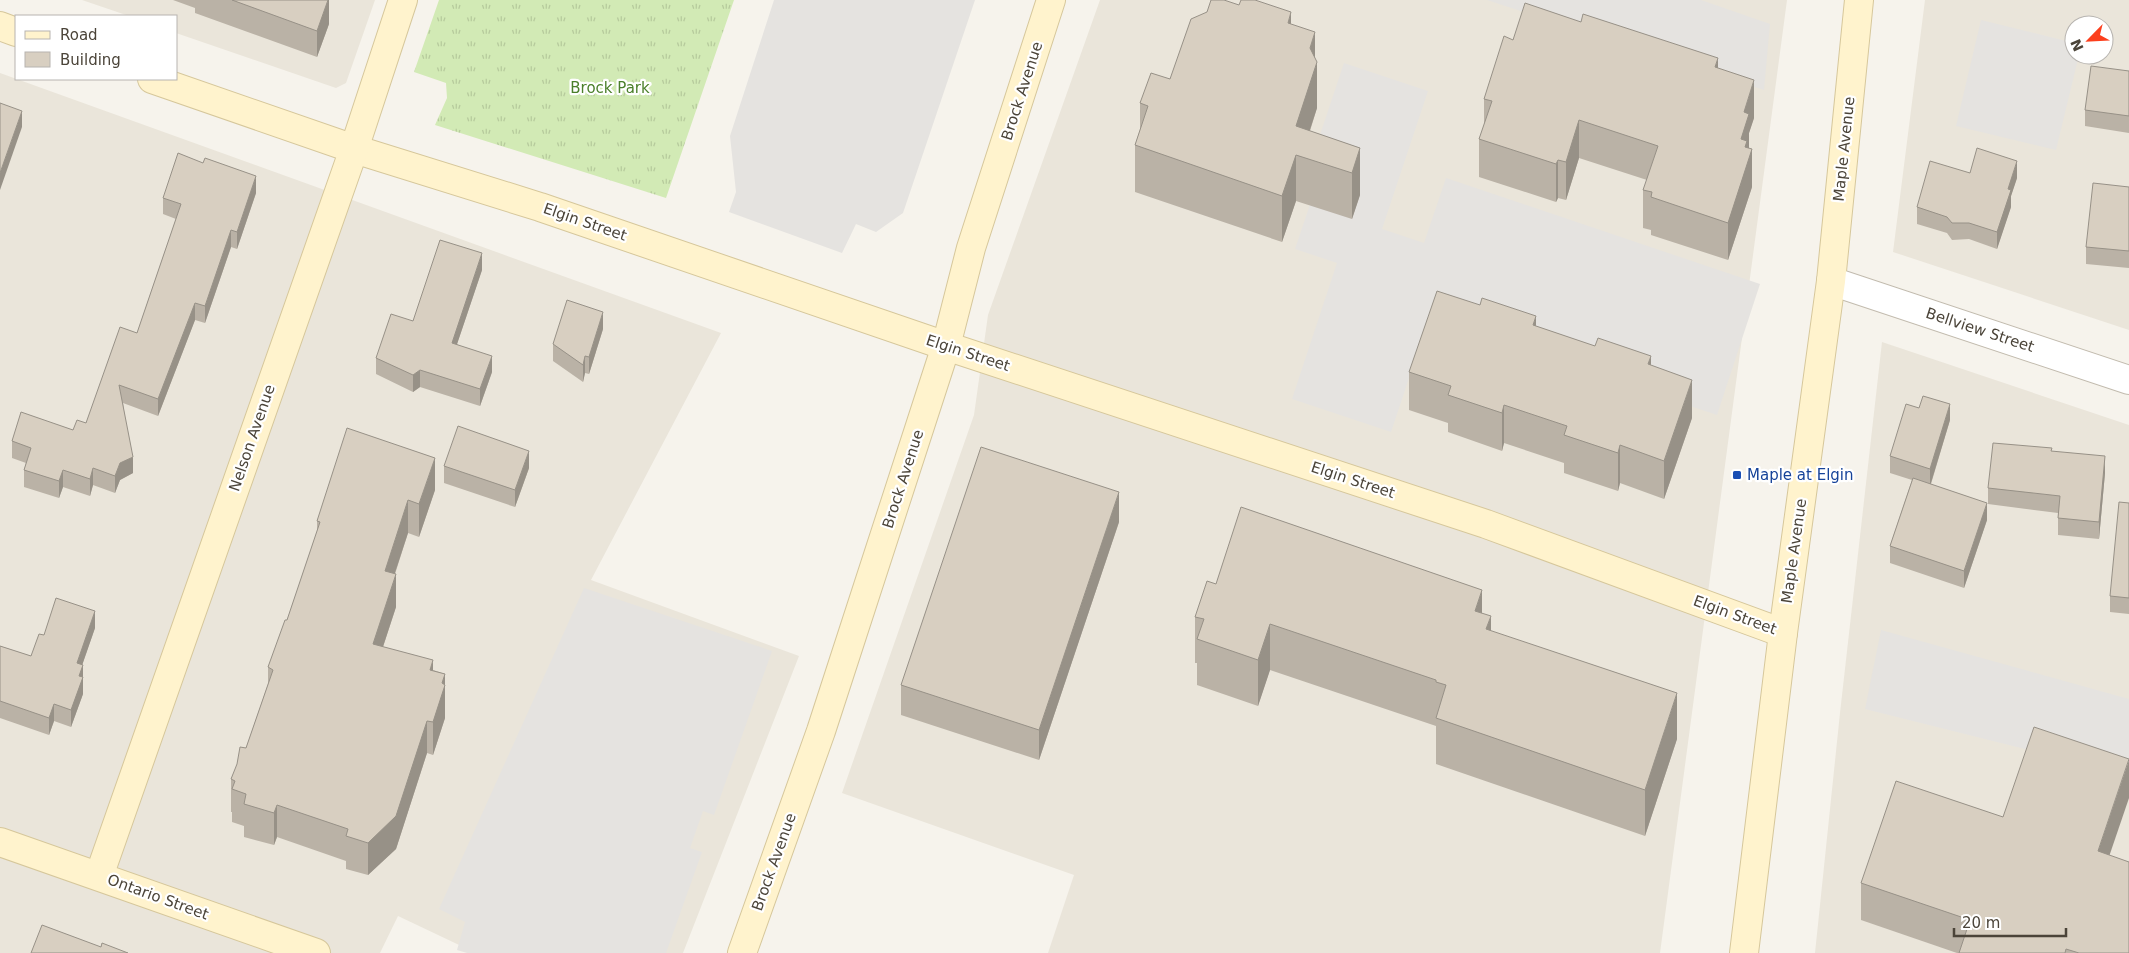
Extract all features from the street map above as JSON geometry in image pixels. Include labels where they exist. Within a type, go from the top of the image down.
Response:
[{"type":"street","name":"Nelson Avenue","points":[[99,876],[354,149],[402,0]]},
{"type":"street","name":"Brock Avenue","points":[[742,953],[821,731],[946,346],[972,248],[1051,0]]},
{"type":"street","name":"Maple Avenue","points":[[1744,953],[1783,632],[1831,281],[1859,0]]},
{"type":"street","points":[[0,26],[15,32]]},
{"type":"street","name":"Elgin Street","points":[[155,80],[354,149],[540,207],[946,346],[1486,524],[1783,632]]},
{"type":"street","name":"Bellview Street","points":[[1831,281],[2129,380]]},
{"type":"street","name":"Ontario Street","points":[[0,842],[316,953]]},
{"type":"shaded area","points":[[82,0],[375,0],[346,83],[336,88],[178,34],[178,15],[126,15]]},
{"type":"shaded area","points":[[774,0],[975,0],[903,213],[876,232],[856,224],[842,253],[729,212],[736,192],[730,136]]},
{"type":"shaded area","points":[[1100,0],[1787,0],[1660,953],[1048,953],[1074,875],[842,793],[974,415],[988,315]]},
{"type":"shaded area","points":[[1487,0],[1701,0],[1770,24],[1764,90]]},
{"type":"shaded area","points":[[1925,0],[2129,0],[2129,330],[1893,252]]},
{"type":"shaded area","points":[[1981,20],[2064,41],[2064,65],[2077,65],[2056,150],[1956,126]]},
{"type":"shaded area","points":[[1344,63],[1428,91],[1382,229],[1424,243],[1446,178],[1760,284],[1717,415],[1429,318],[1391,432],[1292,399],[1337,263],[1295,249],[1326,157],[1314,153]]},
{"type":"shaded area","points":[[0,73],[721,333],[591,580],[799,656],[683,953],[476,953],[398,916],[380,953],[0,953]]},
{"type":"shaded area","points":[[1882,342],[2129,425],[2129,953],[1815,953]]},
{"type":"shaded area","points":[[584,588],[772,651],[714,815],[703,811],[690,848],[702,852],[666,953],[467,953],[457,950],[465,922],[439,909]]},
{"type":"shaded area","points":[[1881,630],[2129,699],[2129,775],[1865,709]]},
{"type":"green space","name":"Brock Park","points":[[439,0],[734,0],[666,198],[435,125],[447,98],[446,83],[414,72]]},
{"type":"building","points":[[232,0],[328,0],[317,31]]},
{"type":"building","points":[[1211,0],[1224,0],[1239,5],[1241,0],[1255,0],[1291,12],[1288,23],[1315,32],[1310,48],[1317,62],[1296,126],[1360,148],[1352,173],[1296,155],[1282,196],[1135,145],[1148,106],[1140,103],[1151,73],[1170,79],[1191,19],[1207,12]]},
{"type":"building","points":[[1525,3],[1581,22],[1583,14],[1718,58],[1715,67],[1754,80],[1744,112],[1749,114],[1741,139],[1747,141],[1745,147],[1752,149],[1728,223],[1651,197],[1652,192],[1643,190],[1658,146],[1579,120],[1566,162],[1558,160],[1556,164],[1479,139],[1492,101],[1484,99],[1504,36],[1513,40]]},
{"type":"building","points":[[2091,66],[2129,71],[2129,116],[2085,110]]},
{"type":"building","points":[[0,103],[22,111],[0,173]]},
{"type":"building","points":[[1977,148],[2017,161],[2008,189],[2011,190],[1997,232],[1969,223],[1952,223],[1947,217],[1917,207],[1930,161],[1970,173]]},
{"type":"building","points":[[178,153],[203,163],[205,158],[256,176],[237,232],[231,230],[205,306],[195,303],[158,399],[119,385],[133,457],[120,463],[115,476],[93,468],[90,479],[63,470],[59,481],[24,470],[31,448],[12,441],[21,412],[73,430],[77,420],[86,423],[120,327],[137,333],[181,204],[163,198]]},
{"type":"building","points":[[2093,183],[2129,187],[2129,251],[2086,247]]},
{"type":"building","points":[[440,240],[482,253],[452,343],[492,356],[480,389],[420,370],[413,375],[376,358],[391,314],[413,321]]},
{"type":"building","points":[[1437,291],[1480,305],[1482,298],[1536,316],[1533,325],[1595,346],[1598,338],[1651,356],[1648,364],[1692,380],[1664,461],[1620,445],[1618,453],[1564,435],[1567,426],[1504,405],[1502,413],[1448,395],[1451,386],[1409,372]]},
{"type":"building","points":[[567,300],[603,312],[589,357],[585,356],[583,365],[553,344]]},
{"type":"building","points":[[1923,396],[1950,404],[1930,469],[1890,456],[1906,404],[1919,408]]},
{"type":"building","points":[[458,426],[529,451],[515,490],[444,466]]},
{"type":"building","points":[[347,428],[435,458],[419,504],[408,500],[385,571],[396,574],[373,644],[433,660],[430,670],[445,674],[442,683],[445,685],[433,722],[427,721],[396,816],[368,843],[346,836],[348,829],[277,805],[274,813],[244,804],[246,794],[232,789],[235,781],[231,779],[237,764],[240,747],[246,748],[273,670],[268,667],[285,620],[287,620],[320,522],[317,521]]},
{"type":"building","points":[[1993,443],[2052,448],[2051,451],[2105,456],[2099,522],[2058,518],[2060,496],[1988,488]]},
{"type":"building","points":[[981,447],[1119,492],[1039,730],[901,685]]},
{"type":"building","points":[[1913,478],[1987,503],[1964,571],[1890,546]]},
{"type":"building","points":[[2119,502],[2129,503],[2129,598],[2110,596]]},
{"type":"building","points":[[1241,507],[1482,590],[1475,611],[1491,616],[1486,629],[1677,693],[1645,790],[1436,718],[1446,685],[1270,624],[1258,660],[1197,639],[1204,619],[1195,617],[1207,581],[1216,584]]},
{"type":"building","points":[[56,598],[95,611],[77,663],[83,665],[79,676],[83,677],[71,710],[54,704],[49,718],[0,701],[0,646],[31,656],[39,634],[44,635]]},
{"type":"building","points":[[2034,727],[2129,759],[2098,851],[2129,862],[2129,953],[2079,953],[2066,949],[2065,953],[1959,953],[1970,920],[1861,883],[1896,781],[2003,817]]},
{"type":"building","points":[[42,925],[101,947],[102,943],[128,953],[31,953]]},
{"type":"place","name":"Maple at Elgin","points":[[1737,475]]}]
